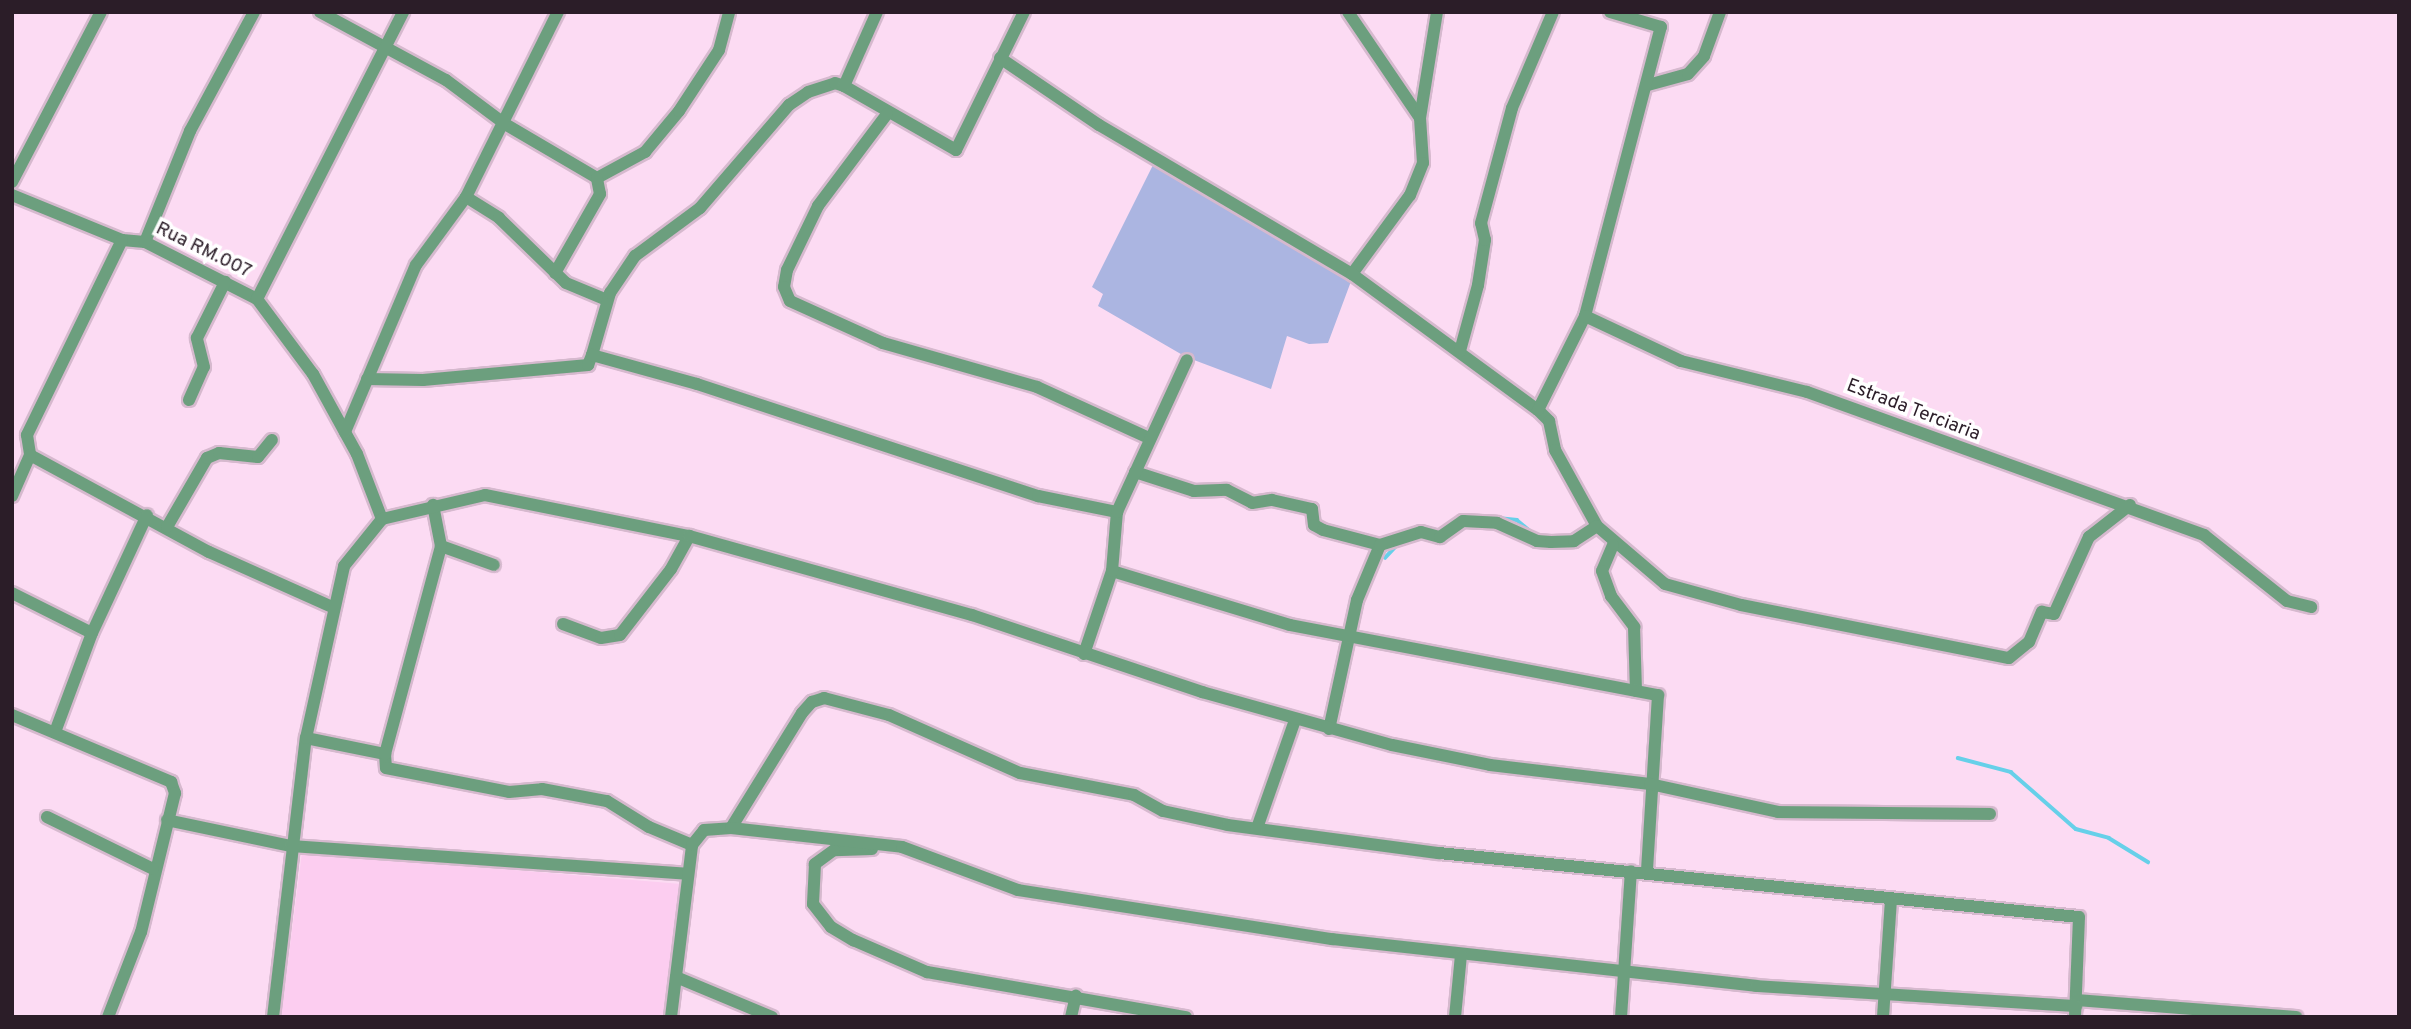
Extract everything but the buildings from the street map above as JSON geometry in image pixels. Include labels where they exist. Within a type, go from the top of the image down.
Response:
[{"type":"street","points":[[12,182],[101,12]]},
{"type":"street","points":[[145,242],[190,131],[254,12]]},
{"type":"street","points":[[320,12],[446,80],[505,124],[597,178],[600,194],[555,273]]},
{"type":"street","points":[[257,299],[403,12]]},
{"type":"street","points":[[345,432],[416,265],[466,197],[505,124],[558,12]]},
{"type":"street","points":[[597,178],[645,152],[679,111],[719,50],[729,12]]},
{"type":"street","points":[[844,86],[877,12]]},
{"type":"street","points":[[367,379],[423,380],[588,365],[607,300],[635,256],[700,208],[789,105],[808,92],[835,83],[956,150],[1024,12]]},
{"type":"street","points":[[1348,12],[1420,118]]},
{"type":"street","points":[[1352,274],[1410,195],[1423,163],[1420,118],[1437,12]]},
{"type":"street","points":[[1460,351],[1478,285],[1485,240],[1481,223],[1512,108],[1553,12]]},
{"type":"street","points":[[1538,410],[1585,316],[1624,156],[1648,85],[1661,27],[1611,12]]},
{"type":"street","points":[[1648,85],[1688,74],[1704,56],[1720,12]]},
{"type":"street","points":[[1000,58],[1099,125],[1352,274],[1538,410],[1549,421],[1555,450],[1597,526],[1613,545],[1649,575],[1686,592],[2009,658],[2029,642],[2042,612],[2054,614],[2089,537],[2130,505]]},
{"type":"street","points":[[887,114],[818,206],[787,270],[784,288],[790,301],[883,343],[1037,387],[1149,438]]},
{"type":"street","name":"Rua RM.007","points":[[12,195],[122,240],[145,242],[257,299],[313,374],[345,432],[382,519]]},
{"type":"street","points":[[466,197],[507,225],[555,273],[583,292],[607,300]]},
{"type":"street","points":[[14,488],[30,455],[27,435],[122,240]]},
{"type":"street","points":[[189,400],[204,367],[197,338],[225,282]]},
{"type":"street","name":"Estrada Terciaria","points":[[1585,316],[1681,361],[1807,392],[2015,470],[2130,505],[2204,535],[2287,601],[2311,607]]},
{"type":"street","points":[[592,355],[685,380],[1038,496],[1117,512]]},
{"type":"street","points":[[1084,654],[1112,571],[1117,512],[1187,360]]},
{"type":"street","points":[[167,527],[206,458],[219,453],[258,457],[272,440]]},
{"type":"street","points":[[30,455],[147,515],[209,552],[332,607]]},
{"type":"street","points":[[1135,472],[1194,491],[1227,490],[1252,503],[1272,500],[1312,509],[1314,525],[1323,530],[1380,545],[1421,532],[1440,537],[1463,521],[1497,523],[1537,541],[1552,542],[1574,541],[1597,526]]},
{"type":"street","points":[[273,1017],[290,846],[306,738],[332,607],[344,566],[382,519],[485,495],[689,536],[972,615],[1084,654],[1295,720],[1490,765],[1650,784],[1778,812],[1990,814]]},
{"type":"street","points":[[433,505],[441,545],[385,754],[386,768],[509,792],[542,789],[607,801],[649,827],[692,845]]},
{"type":"street","points":[[55,732],[92,633],[147,515]]},
{"type":"street","points":[[563,624],[601,638],[620,635],[671,569],[689,536]]},
{"type":"street","points":[[441,545],[494,565]]},
{"type":"street","points":[[1329,729],[1367,570],[1380,545]]},
{"type":"street","points":[[1613,545],[1602,571],[1611,596],[1634,627],[1636,691]]},
{"type":"street","points":[[1112,571],[1290,625],[1658,695],[1650,784],[1647,872]]},
{"type":"street","points":[[12,593],[92,633]]},
{"type":"street","points":[[731,828],[802,713],[812,702],[824,698],[889,715],[1020,773],[1134,795],[1163,811],[1187,817],[1438,853],[1647,872],[1891,901],[2079,917],[2076,1008]]},
{"type":"street","points":[[12,715],[171,782],[175,793],[153,869],[141,932],[108,1017]]},
{"type":"street","points":[[1257,828],[1295,720]]},
{"type":"street","points":[[306,738],[385,754]]},
{"type":"street","points":[[47,817],[153,869]]},
{"type":"street","points":[[167,820],[290,846],[688,874]]},
{"type":"street","points":[[671,1017],[692,845],[704,830],[731,828],[880,845],[936,858],[1018,890],[1461,955],[1622,973],[1885,996],[2076,1008],[2296,1017]]},
{"type":"street","points":[[880,845],[867,851],[834,850],[815,864],[813,904],[831,927],[927,972],[1186,1017]]},
{"type":"street","points":[[1621,1017],[1622,973],[1632,871]]},
{"type":"street","points":[[1883,1017],[1891,901]]},
{"type":"street","points":[[1455,1017],[1461,955]]},
{"type":"street","points":[[676,977],[772,1017]]},
{"type":"street","points":[[1071,1017],[1076,996]]},
{"type":"shaded area","points":[[1155,161],[1353,276],[1328,343],[1309,344],[1287,336],[1271,389],[1186,357],[1098,306],[1103,294],[1092,287]]},
{"type":"shaded area","points":[[302,852],[681,884],[663,1017],[281,1017]]},
{"type":"waterway","points":[[1498,518],[1517,520],[1536,536]]},
{"type":"waterway","points":[[1385,558],[1397,545]]},
{"type":"waterway","points":[[1958,758],[2011,772],[2076,829],[2109,838],[2148,862]]}]
